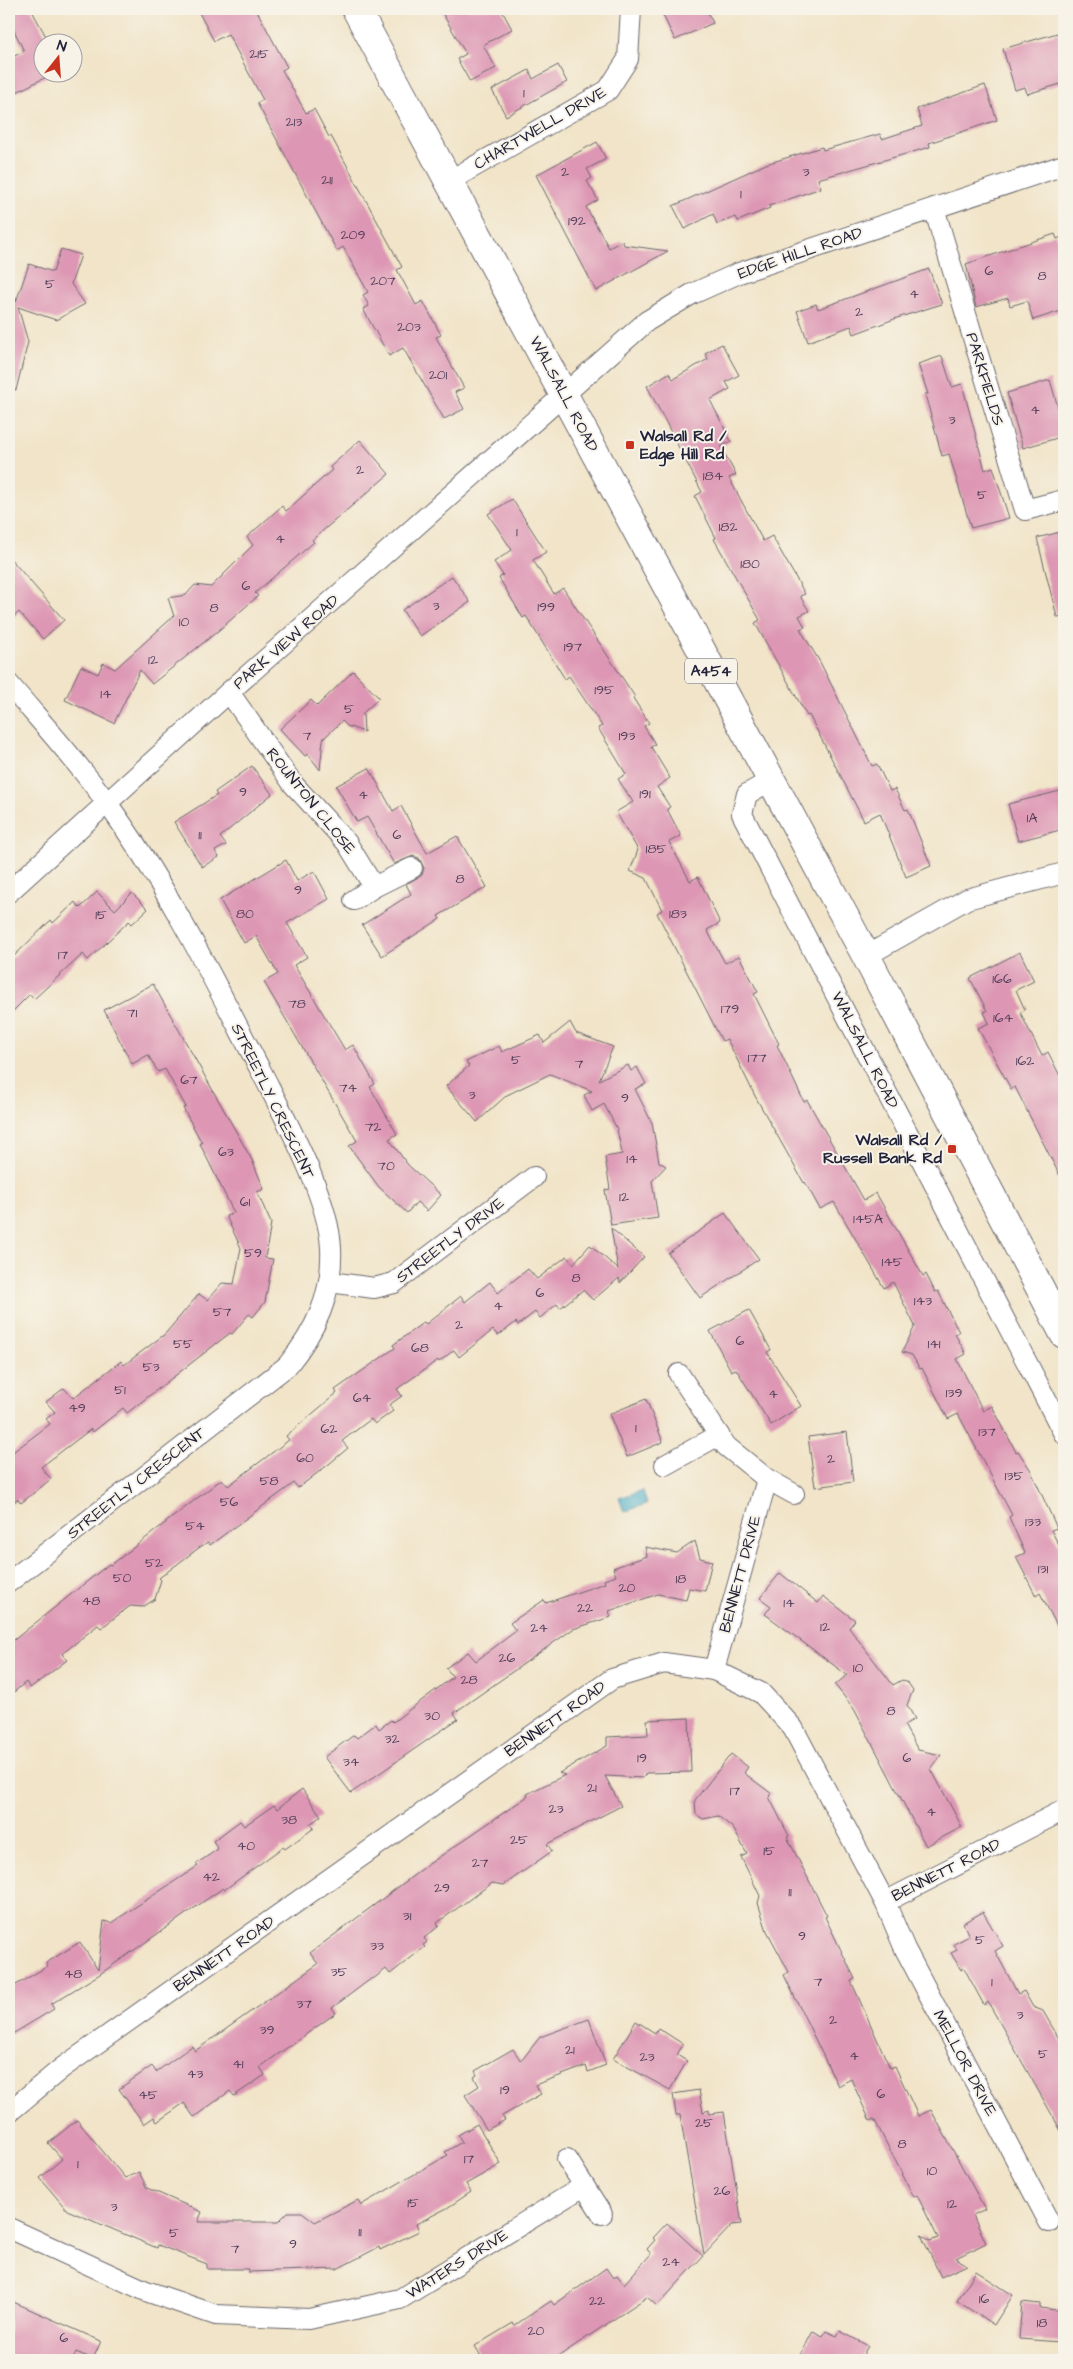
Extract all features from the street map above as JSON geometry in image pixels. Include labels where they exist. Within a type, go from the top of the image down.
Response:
[{"type":"main road","name":"WALSALL ROAD","points":[[356,9],[566,395],[770,781],[866,956],[1064,1334]]},
{"type":"street","name":"CHARTWELL DRIVE","points":[[449,181],[608,90],[628,59],[631,9]]},
{"type":"street","name":"EDGE HILL ROAD","points":[[566,395],[647,321],[692,294],[739,273],[1064,165]]},
{"type":"street","name":"PARKFIELDS","points":[[934,208],[1025,510],[1064,500]]},
{"type":"street","name":"PARK VIEW ROAD","points":[[9,892],[229,692],[566,395]]},
{"type":"street","name":"STREETLY CRESCENT","points":[[9,684],[107,803],[174,906],[286,1120],[306,1164],[326,1217],[331,1247],[330,1282],[320,1316],[306,1344],[287,1366],[9,1582]]},
{"type":"street","name":"ROUNTON CLOSE","points":[[229,692],[293,784],[347,843],[374,887]]},
{"type":"street","name":"WALSALL ROAD","points":[[770,781],[747,794],[742,814],[1064,1434]]},
{"type":"street","points":[[354,900],[374,887],[412,868]]},
{"type":"street","points":[[866,956],[967,899],[1064,873]]},
{"type":"street","name":"STREETLY DRIVE","points":[[330,1282],[374,1288],[394,1283],[534,1177]]},
{"type":"street","points":[[679,1374],[726,1446],[767,1479],[794,1494]]},
{"type":"street","points":[[665,1465],[719,1435]]},
{"type":"street","name":"BENNETT DRIVE","points":[[714,1670],[767,1479]]},
{"type":"street","name":"BENNETT ROAD","points":[[9,2112],[62,2068],[612,1679],[664,1663],[714,1670],[761,1693],[793,1728],[885,1902],[1064,1810]]},
{"type":"street","name":"MELLOR DRIVE","points":[[885,1902],[905,1949],[1050,2222]]},
{"type":"street","points":[[567,2159],[602,2214]]},
{"type":"street","name":"WATERS DRIVE","points":[[9,2228],[146,2291],[216,2315],[309,2319],[400,2299],[584,2186]]},
{"type":"water","points":[[643,1490],[647,1504],[624,1512],[619,1498]]},
{"type":"building","points":[[9,9],[31,9],[44,32],[32,32],[32,82],[36,82],[9,96],[9,59],[24,51],[9,20]]},
{"type":"building","points":[[197,9],[256,9],[287,67],[282,70],[306,113],[314,109],[329,137],[331,136],[402,267],[397,270],[416,305],[423,301],[441,335],[436,337],[464,388],[455,392],[464,409],[444,419],[403,348],[389,356],[363,309],[369,306],[363,295],[368,292],[343,247],[337,251],[257,103],[263,100],[228,34],[214,41]]},
{"type":"building","points":[[440,9],[501,9],[512,29],[483,45],[496,68],[470,82],[457,59],[466,54]]},
{"type":"building","points":[[660,9],[706,9],[713,23],[675,40]]},
{"type":"building","points":[[1064,31],[1064,83],[1027,94],[1025,87],[1015,90],[1003,49]]},
{"type":"building","points":[[558,65],[567,82],[506,116],[492,90],[529,70],[533,79]]},
{"type":"building","points":[[985,85],[997,120],[929,143],[930,147],[818,179],[821,188],[769,206],[770,208],[738,221],[736,217],[717,224],[713,214],[685,229],[673,206],[766,164],[822,147],[823,150],[880,134],[882,139],[922,126],[917,109]]},
{"type":"building","points":[[597,142],[606,159],[587,169],[592,178],[587,181],[598,200],[586,207],[609,248],[622,241],[624,245],[668,251],[596,291],[536,175]]},
{"type":"building","points":[[1055,234],[1057,239],[1064,236],[1064,310],[1033,320],[1027,301],[1010,306],[1008,298],[976,307],[966,264]]},
{"type":"building","points":[[61,249],[81,255],[71,284],[85,304],[56,320],[18,307],[28,342],[16,390],[9,390],[9,295],[14,294],[16,302],[29,264],[53,272]]},
{"type":"building","points":[[929,269],[942,304],[854,334],[851,326],[808,342],[797,311],[816,304],[818,309]]},
{"type":"building","points":[[722,344],[739,375],[726,382],[730,389],[710,400],[731,441],[721,447],[736,475],[729,478],[763,541],[772,536],[805,594],[800,596],[809,611],[799,616],[805,627],[800,629],[820,662],[872,766],[877,764],[890,791],[895,789],[905,810],[908,809],[931,866],[906,877],[880,813],[864,821],[809,715],[807,716],[755,623],[760,620],[714,539],[716,538],[695,496],[702,492],[647,386],[669,373],[673,379],[708,359],[705,353]]},
{"type":"building","points":[[942,356],[952,387],[962,384],[985,470],[993,467],[1009,518],[971,528],[949,454],[942,456],[925,394],[928,394],[918,364]]},
{"type":"building","points":[[1050,380],[1064,428],[1064,436],[1023,448],[1007,393]]},
{"type":"building","points":[[360,440],[389,474],[312,540],[314,542],[255,593],[258,596],[152,684],[140,670],[114,723],[65,700],[81,666],[98,674],[103,663],[115,669],[174,616],[168,598],[186,595],[195,585],[211,587],[253,545],[247,537],[282,506],[286,511],[332,470],[330,467]]},
{"type":"building","points":[[512,499],[546,552],[533,560],[554,594],[563,588],[635,697],[633,698],[649,723],[644,726],[655,744],[651,747],[670,778],[657,787],[670,807],[667,809],[681,836],[669,842],[690,881],[698,877],[720,923],[707,930],[725,963],[739,956],[758,992],[754,994],[779,1044],[777,1045],[804,1102],[807,1100],[864,1200],[876,1193],[923,1276],[926,1274],[935,1292],[938,1291],[959,1332],[955,1334],[966,1354],[957,1359],[983,1411],[992,1406],[1016,1452],[1018,1451],[1030,1469],[1057,1528],[1051,1530],[1064,1555],[1064,1639],[1040,1593],[1036,1596],[1016,1557],[1025,1553],[1009,1517],[1012,1515],[958,1414],[948,1419],[922,1368],[920,1369],[912,1355],[902,1352],[915,1326],[893,1282],[884,1288],[834,1202],[820,1209],[755,1096],[727,1039],[722,1041],[657,913],[662,910],[646,878],[630,871],[638,850],[616,812],[633,802],[618,779],[626,774],[598,728],[602,726],[569,676],[565,679],[526,616],[523,618],[499,578],[503,575],[494,562],[512,550],[488,514]]},
{"type":"building","points":[[1064,531],[1064,616],[1057,617],[1037,538]]},
{"type":"building","points":[[9,557],[64,620],[43,639],[19,612],[9,621]]},
{"type":"building","points":[[452,576],[470,602],[420,636],[402,610]]},
{"type":"building","points":[[353,671],[379,698],[363,713],[364,732],[347,726],[342,721],[323,739],[320,770],[308,754],[305,756],[280,729],[311,700],[317,706]]},
{"type":"building","points":[[252,766],[272,794],[220,837],[226,845],[215,851],[219,857],[202,867],[174,822],[217,795],[215,792]]},
{"type":"building","points":[[369,768],[393,811],[401,806],[427,853],[457,836],[487,887],[438,916],[440,919],[382,956],[362,925],[411,894],[406,884],[422,875],[424,868],[419,858],[413,856],[394,864],[367,817],[357,822],[336,786]]},
{"type":"building","points":[[1064,790],[1064,829],[1018,841],[1008,804]]},
{"type":"building","points":[[286,860],[297,881],[314,871],[329,899],[287,923],[307,957],[294,965],[345,1050],[353,1045],[375,1084],[370,1087],[397,1134],[389,1139],[408,1165],[441,1195],[427,1211],[417,1202],[407,1213],[379,1187],[349,1146],[357,1141],[264,982],[278,974],[256,936],[244,943],[220,900]]},
{"type":"building","points":[[97,892],[115,910],[132,893],[148,909],[132,924],[129,921],[88,960],[83,954],[34,999],[30,994],[9,1015],[9,961],[51,920],[53,923],[75,902],[80,908]]},
{"type":"building","points":[[1020,952],[1034,981],[1016,990],[1025,1010],[1020,1012],[1042,1056],[1048,1052],[1064,1084],[1064,1184],[1015,1087],[1011,1089],[978,1028],[989,1023],[984,1012],[987,1011],[970,978]]},
{"type":"building","points":[[153,984],[252,1160],[264,1189],[257,1192],[271,1223],[265,1258],[273,1259],[265,1302],[253,1317],[249,1314],[232,1334],[230,1333],[127,1413],[123,1408],[93,1432],[91,1429],[41,1467],[51,1479],[21,1503],[18,1499],[9,1505],[9,1455],[50,1424],[46,1419],[55,1412],[46,1402],[64,1388],[73,1398],[121,1361],[124,1365],[165,1334],[199,1294],[207,1300],[222,1283],[234,1284],[241,1248],[226,1216],[234,1213],[200,1144],[202,1143],[183,1108],[186,1107],[165,1069],[158,1072],[148,1055],[132,1064],[104,1010]]},
{"type":"building","points":[[570,1022],[576,1033],[613,1047],[599,1080],[628,1065],[631,1071],[637,1067],[646,1084],[635,1089],[652,1123],[659,1162],[666,1166],[652,1181],[658,1218],[611,1225],[605,1190],[610,1189],[605,1157],[622,1154],[617,1129],[604,1104],[592,1111],[584,1095],[592,1091],[550,1074],[507,1095],[477,1122],[446,1086],[469,1066],[466,1062],[499,1046],[502,1052],[540,1035],[544,1043]]},
{"type":"building","points":[[725,1213],[759,1259],[700,1298],[668,1253]]},
{"type":"building","points":[[611,1228],[644,1257],[620,1283],[619,1278],[593,1300],[583,1290],[560,1308],[557,1304],[540,1318],[535,1312],[518,1325],[516,1322],[498,1336],[493,1330],[459,1357],[454,1350],[439,1362],[438,1360],[397,1389],[402,1396],[389,1405],[393,1411],[375,1424],[371,1419],[342,1441],[348,1448],[329,1464],[298,1488],[294,1483],[210,1545],[208,1542],[200,1547],[159,1578],[161,1580],[155,1599],[143,1607],[130,1606],[101,1628],[98,1625],[62,1654],[67,1660],[30,1688],[26,1682],[9,1696],[9,1644],[109,1564],[111,1565],[222,1479],[228,1486],[289,1440],[286,1436],[337,1393],[335,1390],[395,1348],[393,1345],[424,1322],[426,1324],[461,1296],[465,1302],[490,1282],[498,1293],[528,1269],[537,1279],[567,1256],[573,1264],[590,1245],[618,1269]]},
{"type":"building","points":[[749,1310],[771,1350],[767,1352],[801,1406],[771,1425],[736,1369],[731,1371],[710,1331]]},
{"type":"building","points":[[646,1399],[663,1442],[627,1457],[609,1414]]},
{"type":"building","points":[[847,1432],[853,1482],[815,1487],[808,1437]]},
{"type":"building","points":[[695,1541],[700,1558],[712,1561],[705,1591],[689,1588],[686,1600],[658,1594],[609,1611],[611,1617],[573,1629],[454,1713],[458,1719],[351,1793],[324,1757],[354,1735],[357,1738],[376,1724],[379,1729],[391,1720],[393,1722],[453,1677],[446,1668],[468,1652],[476,1661],[516,1631],[510,1623],[544,1600],[546,1603],[605,1583],[604,1580],[616,1576],[613,1568],[647,1556],[645,1547],[677,1553]]},
{"type":"building","points":[[780,1573],[818,1603],[823,1596],[855,1620],[849,1628],[893,1685],[902,1680],[908,1683],[913,1690],[907,1705],[915,1719],[904,1725],[918,1750],[941,1755],[931,1769],[962,1827],[926,1846],[854,1709],[835,1685],[847,1675],[765,1614],[771,1606],[760,1598]]},
{"type":"building","points":[[689,1718],[691,1772],[646,1773],[643,1778],[605,1776],[621,1806],[547,1844],[552,1851],[504,1885],[492,1883],[437,1923],[439,1926],[424,1938],[427,1942],[423,1945],[425,1947],[390,1974],[386,1969],[332,2008],[336,2013],[260,2067],[265,2075],[234,2096],[230,2091],[194,2117],[184,2103],[157,2122],[154,2117],[144,2124],[119,2089],[152,2066],[156,2072],[192,2046],[195,2051],[318,1964],[310,1953],[429,1864],[528,1796],[527,1794],[565,1775],[559,1773],[607,1746],[607,1737],[648,1735],[647,1720]]},
{"type":"building","points":[[731,1754],[748,1767],[744,1773],[772,1794],[769,1797],[827,1916],[825,1917],[855,1979],[851,1981],[890,2068],[895,2066],[918,2116],[931,2110],[985,2209],[973,2215],[986,2243],[956,2258],[967,2265],[941,2277],[921,2235],[930,2241],[938,2238],[917,2195],[914,2197],[874,2119],[870,2121],[851,2079],[838,2086],[784,1975],[789,1972],[767,1931],[758,1903],[760,1896],[741,1857],[747,1854],[733,1828],[718,1816],[703,1819],[696,1814],[695,1800]]},
{"type":"building","points":[[302,1789],[321,1816],[310,1824],[314,1828],[285,1849],[283,1847],[224,1890],[223,1888],[100,1974],[51,2004],[54,2009],[9,2036],[9,1989],[48,1966],[46,1963],[80,1942],[98,1970],[104,1921],[111,1923],[198,1866],[196,1864],[218,1849],[213,1841],[240,1821],[244,1826],[274,1805],[277,1809]]},
{"type":"building","points":[[983,1912],[1003,1946],[995,1951],[1018,1994],[1024,1991],[1033,2007],[1043,2011],[1064,2047],[1064,2136],[988,2002],[984,2005],[964,1968],[961,1970],[951,1953],[957,1950],[954,1944],[969,1936],[963,1923]]},
{"type":"building","points":[[589,2019],[606,2065],[588,2072],[586,2066],[535,2085],[541,2094],[502,2116],[505,2120],[487,2130],[465,2095],[479,2086],[474,2077],[477,2075],[475,2071],[513,2049],[521,2061],[540,2037]]},
{"type":"building","points":[[636,2021],[655,2033],[658,2028],[683,2044],[677,2055],[687,2061],[670,2090],[613,2059]]},
{"type":"building","points":[[699,2090],[703,2112],[709,2110],[709,2114],[724,2112],[742,2224],[732,2225],[704,2255],[680,2115],[676,2115],[673,2094]]},
{"type":"building","points":[[77,2120],[125,2178],[139,2172],[147,2188],[202,2212],[198,2222],[278,2222],[288,2212],[302,2212],[315,2222],[358,2200],[361,2205],[448,2155],[445,2152],[462,2142],[458,2135],[477,2124],[501,2164],[466,2184],[471,2192],[447,2208],[416,2224],[419,2231],[380,2250],[379,2247],[337,2269],[248,2272],[248,2269],[207,2269],[207,2264],[158,2245],[157,2248],[67,2210],[40,2178],[62,2159],[48,2143]]},
{"type":"building","points":[[667,2223],[703,2256],[657,2306],[647,2297],[553,2360],[483,2360],[475,2346],[513,2323],[515,2325],[551,2301],[554,2305],[606,2268],[613,2278],[617,2275],[624,2284],[651,2254],[647,2249],[655,2240],[653,2238]]},
{"type":"building","points":[[976,2271],[1013,2295],[994,2325],[957,2301]]},
{"type":"building","points":[[9,2300],[101,2341],[93,2359],[76,2352],[73,2360],[19,2360],[9,2355]]},
{"type":"building","points":[[1022,2302],[1040,2304],[1040,2308],[1064,2311],[1064,2336],[1060,2336],[1060,2342],[1019,2339]]},
{"type":"building","points":[[813,2331],[823,2336],[826,2331],[837,2336],[840,2331],[868,2346],[860,2360],[798,2360]]},
{"type":"place","name":"Walsall Rd / Edge Hill Rd","points":[[630,445]]},
{"type":"place","name":"Walsall Rd / Russell Bank Rd","points":[[952,1149]]}]
